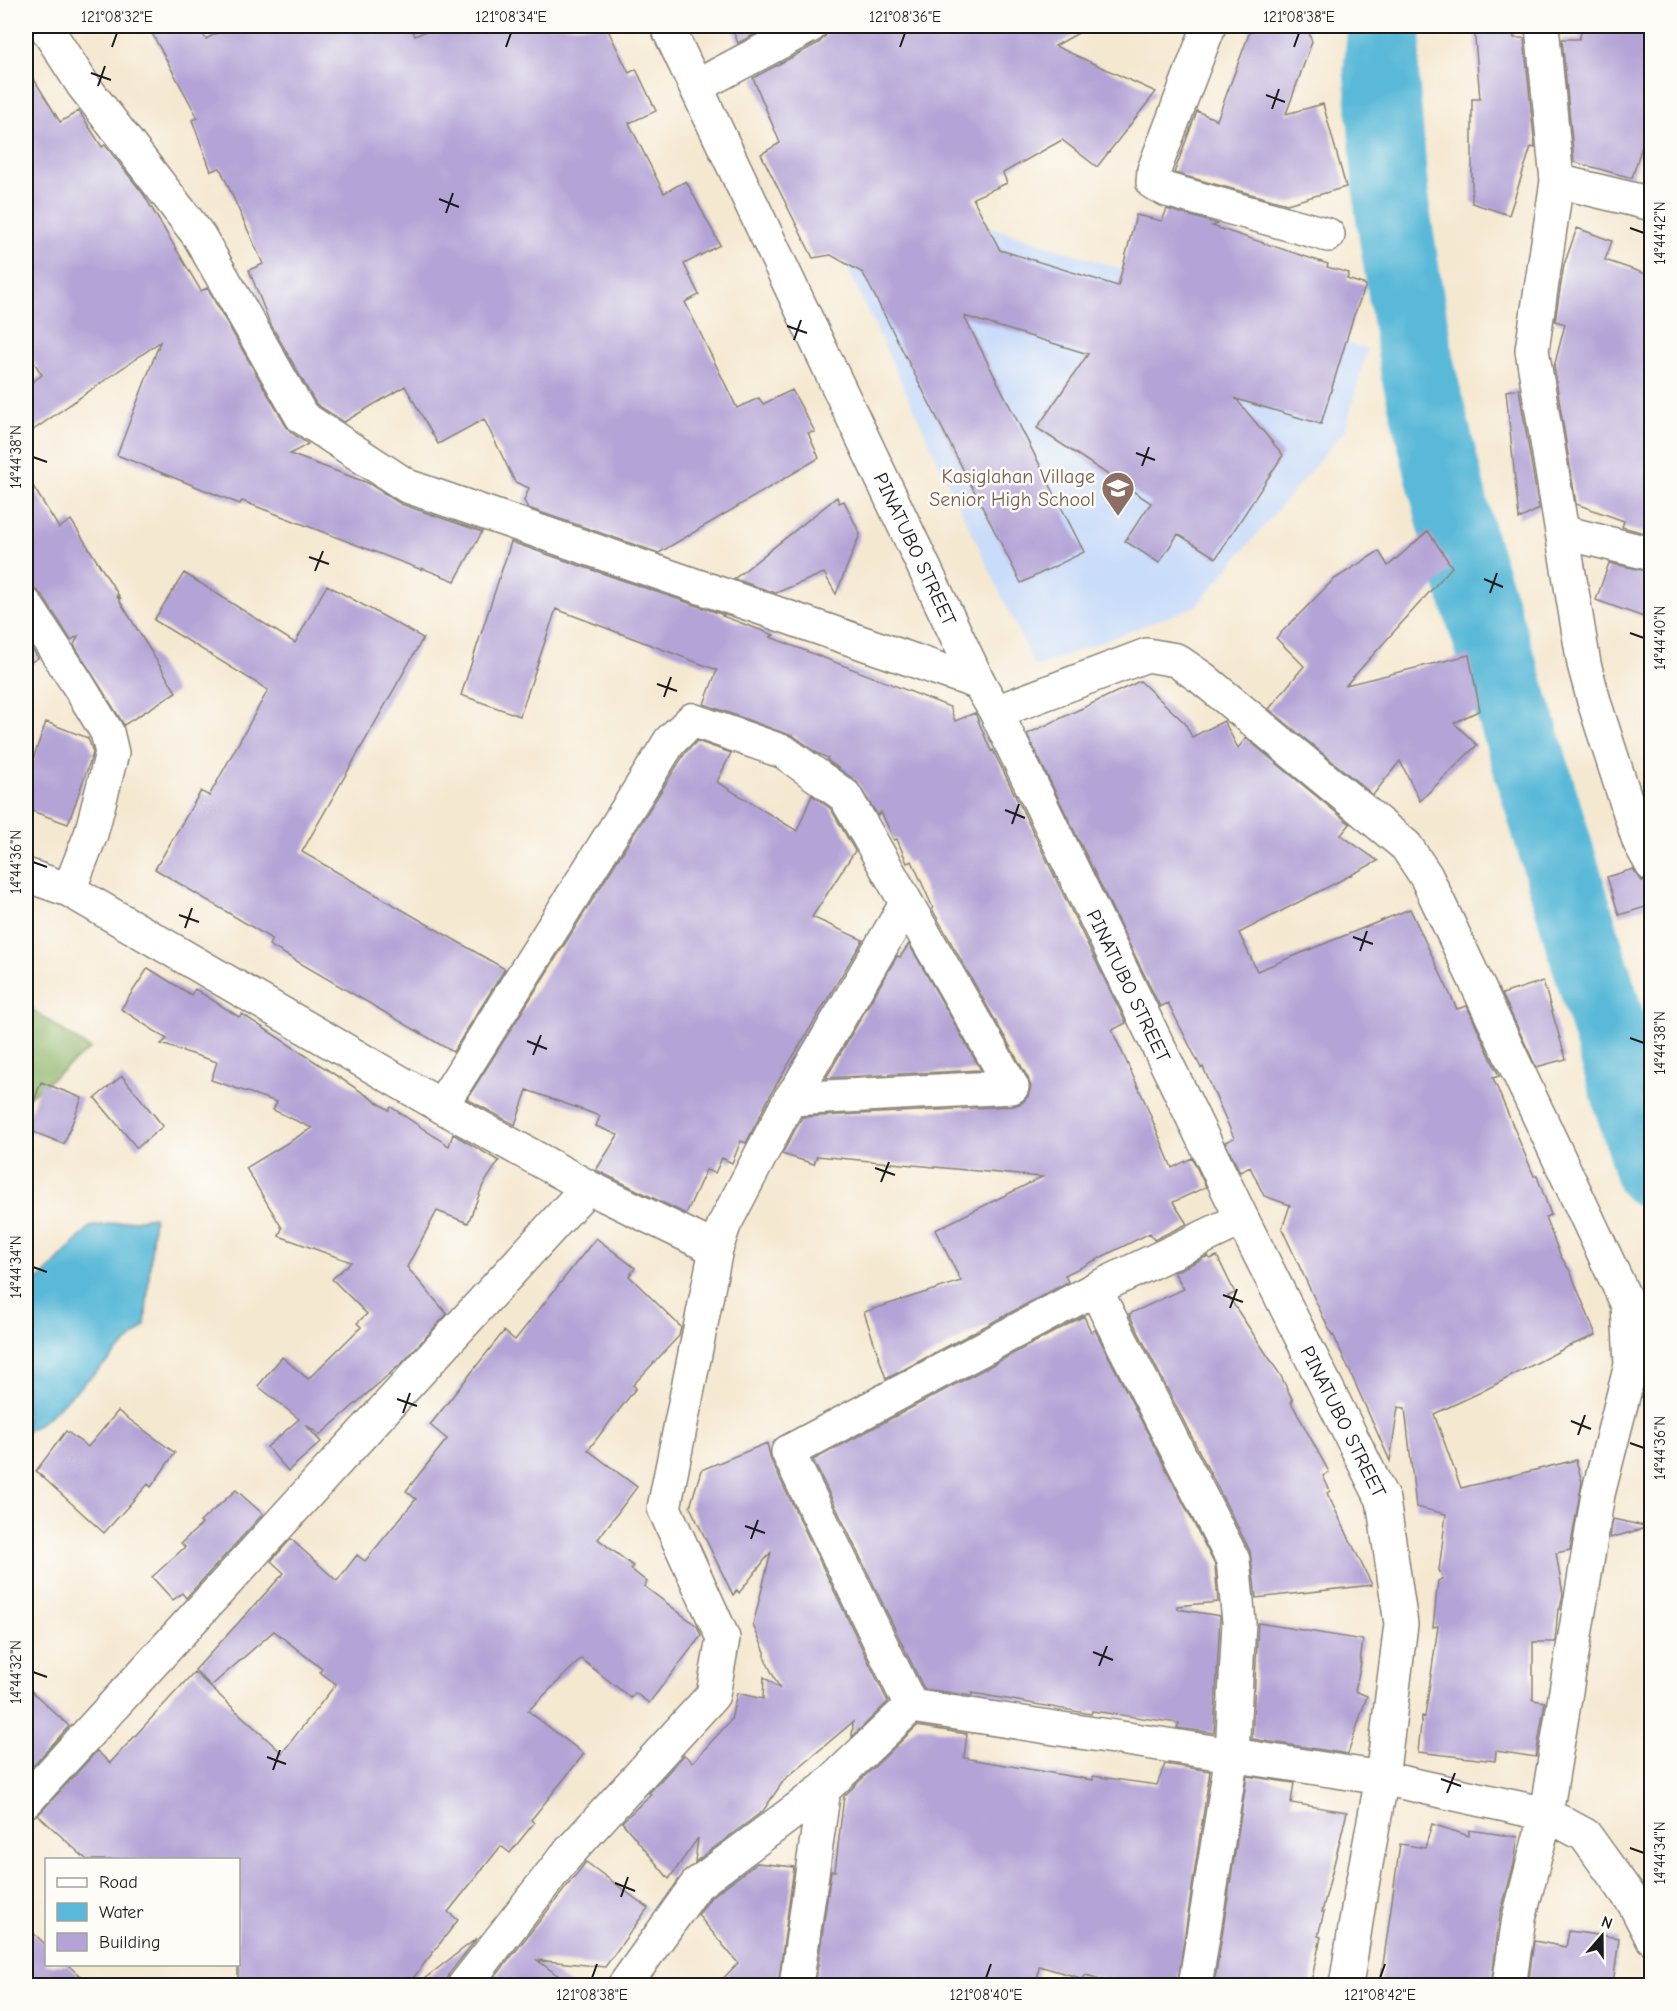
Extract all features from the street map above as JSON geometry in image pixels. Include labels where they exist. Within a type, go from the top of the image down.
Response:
[{"type":"street","points":[[45,26],[84,86],[199,236],[302,417],[407,486],[979,683]]},
{"type":"street","name":"PINATUBO STREET","points":[[667,26],[979,683],[996,712],[1242,1219],[1383,1500],[1401,1624],[1382,1778],[1346,1986]]},
{"type":"street","points":[[696,86],[810,26]]},
{"type":"street","points":[[1209,26],[1154,170],[1153,183],[1167,190],[1328,235]]},
{"type":"street","points":[[1542,26],[1557,181],[1532,350],[1584,664],[1639,841],[1652,865]]},
{"type":"street","points":[[1557,181],[1652,204]]},
{"type":"street","points":[[1562,532],[1652,554]]},
{"type":"street","points":[[26,605],[106,732],[112,753],[92,834],[69,890]]},
{"type":"street","points":[[996,712],[1147,655],[1176,660],[1202,678],[1406,846],[1426,876],[1628,1305],[1631,1365],[1598,1494],[1546,1814],[1520,1918],[1509,1986]]},
{"type":"street","points":[[441,1106],[670,741],[692,720],[784,752],[845,796],[1012,1087],[790,1099]]},
{"type":"street","points":[[26,875],[69,890],[441,1106],[588,1187],[716,1249]]},
{"type":"street","points":[[464,1986],[564,1858],[712,1695],[723,1638],[664,1508],[716,1249],[724,1225],[790,1099],[906,904]]},
{"type":"street","points":[[26,1801],[588,1187]]},
{"type":"street","points":[[911,1706],[788,1452],[1095,1288],[1242,1219]]},
{"type":"street","points":[[1095,1288],[1233,1560],[1239,1622],[1232,1754],[1195,1986]]},
{"type":"street","points":[[911,1706],[1382,1778],[1546,1814],[1585,1835],[1634,1903],[1652,1938]]},
{"type":"street","points":[[624,1986],[697,1884],[825,1789],[911,1706]]},
{"type":"street","points":[[796,1986],[825,1789]]},
{"type":"shaded area","name":"Kasiglahan Village Senior High School","points":[[954,215],[1367,349],[1346,429],[1196,606],[1035,667],[847,267]]},
{"type":"green space","points":[[26,1005],[90,1049],[26,1099]]},
{"type":"water","points":[[154,1217],[145,1326],[46,1419],[26,1432],[26,1293],[90,1227]]},
{"type":"building","points":[[148,26],[197,26],[206,39],[230,26],[410,26],[415,36],[437,26],[606,26],[629,73],[636,69],[656,111],[629,123],[664,193],[686,181],[720,245],[684,264],[699,295],[685,302],[737,408],[759,398],[763,404],[792,390],[815,432],[808,433],[819,458],[659,553],[528,508],[524,501],[529,488],[515,482],[484,419],[438,444],[405,386],[344,422],[316,404],[269,321],[249,270],[263,264],[220,168],[211,171],[192,120],[198,118]]},
{"type":"building","points":[[731,26],[771,26],[738,43]]},
{"type":"building","points":[[829,26],[1091,26],[1055,46],[1156,92],[1097,167],[1062,140],[1003,173],[1007,183],[973,198],[1000,250],[1118,286],[1136,215],[1162,221],[1167,209],[1218,224],[1212,226],[1328,264],[1327,267],[1349,273],[1347,279],[1366,285],[1353,318],[1321,424],[1236,399],[1283,455],[1216,558],[1178,534],[1159,563],[1125,541],[1151,503],[1037,428],[1088,354],[964,316],[1084,552],[1021,583],[863,273],[831,255],[813,258],[761,154],[780,143],[753,78],[819,43],[826,35]]},
{"type":"building","points":[[1252,26],[1307,26],[1312,42],[1286,114],[1323,104],[1346,187],[1287,204],[1174,173],[1197,111],[1217,120]]},
{"type":"building","points":[[1474,26],[1513,26],[1514,38],[1524,38],[1535,148],[1531,147],[1509,215],[1472,203],[1472,99],[1480,99]]},
{"type":"building","points":[[1583,26],[1652,26],[1652,114],[1632,178],[1574,162],[1562,39],[1579,39]]},
{"type":"building","points":[[26,66],[60,122],[79,111],[102,147],[105,145],[144,195],[201,291],[207,288],[286,426],[308,444],[290,454],[368,483],[401,504],[482,532],[455,581],[242,501],[240,504],[117,455],[160,342],[26,435],[26,386],[42,375],[26,350]]},
{"type":"building","points":[[1577,228],[1612,241],[1605,260],[1652,276],[1652,535],[1622,527],[1624,521],[1576,504],[1554,367],[1565,324],[1555,321],[1564,265]]},
{"type":"building","points":[[1519,389],[1539,509],[1519,519],[1506,391]]},
{"type":"building","points":[[26,475],[59,528],[71,520],[176,692],[124,725],[74,645],[78,636],[71,640],[42,595],[26,586]]},
{"type":"building","points":[[837,497],[839,503],[844,501],[860,534],[836,594],[824,573],[776,593],[734,579]]},
{"type":"building","points":[[1428,531],[1452,567],[1346,685],[1469,655],[1480,710],[1454,723],[1477,745],[1420,801],[1400,761],[1373,795],[1269,709],[1304,666],[1276,638],[1333,580],[1379,551],[1388,566]]},
{"type":"building","points":[[511,542],[724,615],[722,616],[774,635],[770,637],[950,707],[955,721],[975,713],[991,751],[993,750],[1126,1023],[1112,1030],[1172,1168],[1192,1158],[1206,1187],[1173,1202],[1187,1224],[1154,1240],[1150,1233],[1065,1275],[1068,1282],[886,1379],[864,1312],[961,1281],[935,1230],[1042,1177],[817,1156],[814,1164],[782,1154],[802,1117],[1013,1106],[1022,1103],[1028,1096],[1031,1087],[1028,1078],[932,909],[912,861],[907,863],[897,839],[894,840],[881,812],[878,816],[856,781],[827,760],[828,758],[795,737],[704,704],[717,670],[556,609],[520,716],[461,695]]},
{"type":"building","points":[[1609,563],[1652,572],[1652,620],[1596,600]]},
{"type":"building","points":[[184,573],[295,643],[327,585],[423,638],[302,852],[505,969],[453,1052],[269,945],[272,939],[155,869],[201,791],[209,796],[268,690],[154,620]]},
{"type":"building","points":[[26,639],[38,658],[26,665]]},
{"type":"building","points":[[1140,681],[1185,723],[1192,737],[1224,721],[1238,748],[1246,738],[1350,824],[1341,835],[1378,861],[1239,933],[1257,971],[1410,909],[1457,1009],[1467,1006],[1499,1076],[1493,1078],[1534,1176],[1537,1176],[1551,1215],[1545,1217],[1596,1335],[1569,1346],[1434,1414],[1461,1488],[1576,1460],[1582,1482],[1570,1550],[1556,1553],[1563,1594],[1560,1609],[1558,1609],[1555,1642],[1533,1642],[1533,1700],[1545,1702],[1536,1757],[1496,1751],[1495,1761],[1418,1752],[1438,1626],[1433,1627],[1438,1581],[1443,1578],[1439,1570],[1446,1514],[1416,1507],[1405,1408],[1398,1407],[1390,1461],[1333,1334],[1282,1229],[1290,1205],[1264,1196],[1250,1167],[1240,1172],[1225,1142],[1234,1138],[1203,1067],[1201,1068],[1168,1003],[1160,1007],[1027,734]]},
{"type":"building","points":[[46,722],[88,738],[93,753],[68,824],[26,809],[26,779]]},
{"type":"building","points":[[697,741],[731,753],[717,782],[797,831],[812,795],[831,809],[855,851],[812,917],[863,940],[773,1090],[746,1143],[741,1141],[732,1163],[722,1158],[715,1173],[706,1170],[686,1214],[596,1170],[618,1135],[596,1126],[600,1116],[527,1090],[515,1125],[467,1099],[685,753]]},
{"type":"building","points":[[1633,869],[1642,881],[1652,884],[1652,905],[1619,915],[1607,877]]},
{"type":"building","points":[[909,944],[981,1070],[826,1078],[897,956],[900,957]]},
{"type":"building","points":[[148,968],[191,995],[195,989],[239,1017],[242,1014],[389,1110],[391,1107],[449,1146],[453,1134],[499,1161],[483,1185],[468,1223],[437,1211],[407,1267],[447,1314],[403,1362],[320,1435],[305,1424],[321,1442],[288,1471],[267,1447],[299,1419],[258,1386],[282,1357],[308,1379],[361,1327],[357,1323],[367,1314],[332,1279],[351,1262],[279,1236],[282,1228],[246,1168],[312,1128],[273,1110],[277,1102],[211,1080],[217,1062],[161,1044],[167,1039],[121,1009]]},
{"type":"building","points":[[1543,981],[1566,1059],[1536,1067],[1502,994]]},
{"type":"building","points":[[122,1076],[163,1126],[137,1148],[95,1098]]},
{"type":"building","points":[[41,1082],[82,1098],[64,1144],[26,1129]]},
{"type":"building","points":[[596,1238],[635,1268],[629,1276],[681,1327],[679,1336],[633,1385],[636,1388],[588,1450],[637,1487],[598,1539],[633,1566],[631,1569],[647,1582],[644,1586],[697,1626],[701,1636],[649,1703],[635,1693],[631,1698],[581,1659],[528,1711],[584,1754],[531,1820],[534,1823],[510,1853],[501,1846],[448,1912],[458,1920],[407,1986],[238,1986],[240,1858],[85,1858],[38,1815],[97,1751],[110,1763],[194,1672],[282,1753],[336,1684],[320,1672],[322,1669],[274,1631],[211,1686],[195,1670],[284,1573],[271,1561],[291,1539],[337,1581],[357,1555],[365,1561],[416,1499],[406,1491],[447,1439],[430,1425],[504,1331],[515,1340]]},
{"type":"building","points":[[1208,1256],[1210,1259],[1217,1256],[1235,1293],[1228,1296],[1281,1376],[1293,1401],[1291,1402],[1329,1472],[1323,1476],[1330,1491],[1327,1493],[1372,1585],[1256,1598],[1250,1551],[1129,1314],[1184,1289],[1174,1272]]},
{"type":"building","points":[[1084,1316],[1091,1332],[1095,1330],[1215,1565],[1218,1602],[1177,1606],[1177,1609],[1220,1616],[1214,1733],[1177,1728],[1179,1723],[1092,1711],[1091,1714],[972,1693],[972,1696],[924,1689],[813,1460]]},
{"type":"building","points":[[118,1411],[175,1453],[151,1487],[148,1484],[104,1533],[36,1471],[66,1431],[88,1447]]},
{"type":"building","points":[[767,1443],[771,1460],[888,1702],[852,1737],[853,1722],[784,1780],[763,1811],[695,1862],[698,1838],[669,1879],[622,1822],[651,1794],[649,1793],[684,1755],[693,1762],[731,1720],[737,1693],[763,1699],[764,1677],[780,1689],[765,1659],[765,1652],[753,1625],[771,1552],[739,1593],[737,1590],[733,1595],[690,1507],[701,1470]]},
{"type":"building","points":[[236,1490],[263,1514],[186,1598],[182,1593],[173,1600],[152,1577],[185,1547],[181,1543],[202,1524],[200,1522]]},
{"type":"building","points":[[1613,1519],[1649,1527],[1610,1538]]},
{"type":"building","points":[[1258,1623],[1363,1640],[1355,1691],[1367,1696],[1348,1754],[1252,1739]]},
{"type":"building","points":[[26,1686],[69,1726],[26,1774]]},
{"type":"building","points":[[917,1726],[967,1734],[964,1758],[1093,1780],[1093,1776],[1157,1785],[1165,1764],[1210,1771],[1177,1986],[1129,1986],[1085,1975],[1084,1979],[1039,1966],[1037,1986],[815,1986],[831,1871],[835,1871],[844,1796]]},
{"type":"building","points":[[1247,1776],[1294,1783],[1291,1803],[1347,1812],[1322,1912],[1324,1912],[1318,1936],[1321,1937],[1310,1986],[1214,1986]]},
{"type":"building","points":[[1432,1824],[1469,1836],[1469,1830],[1518,1837],[1514,1864],[1500,1915],[1491,1986],[1380,1986],[1400,1844],[1425,1848]]},
{"type":"building","points":[[586,1862],[648,1908],[605,1967],[537,1960],[572,1986],[488,1986]]},
{"type":"building","points":[[757,1863],[794,1867],[778,1986],[716,1986],[738,1963],[698,1915],[711,1897]]},
{"type":"building","points":[[26,1926],[45,1944],[45,1966],[69,1966],[91,1986],[26,1986]]},
{"type":"building","points":[[1569,1931],[1619,1938],[1613,1984],[1581,1981],[1580,1986],[1528,1986],[1534,1941],[1566,1947]]},
{"type":"building","points":[[477,1938],[449,1974],[446,1986],[415,1986]]},
{"type":"waterway","points":[[1385,26],[1381,70],[1392,208],[1418,371],[1460,543],[1521,734],[1652,1171]]},
{"type":"place","name":"Kasiglahan Village Senior High School","points":[[1118,517]]}]
